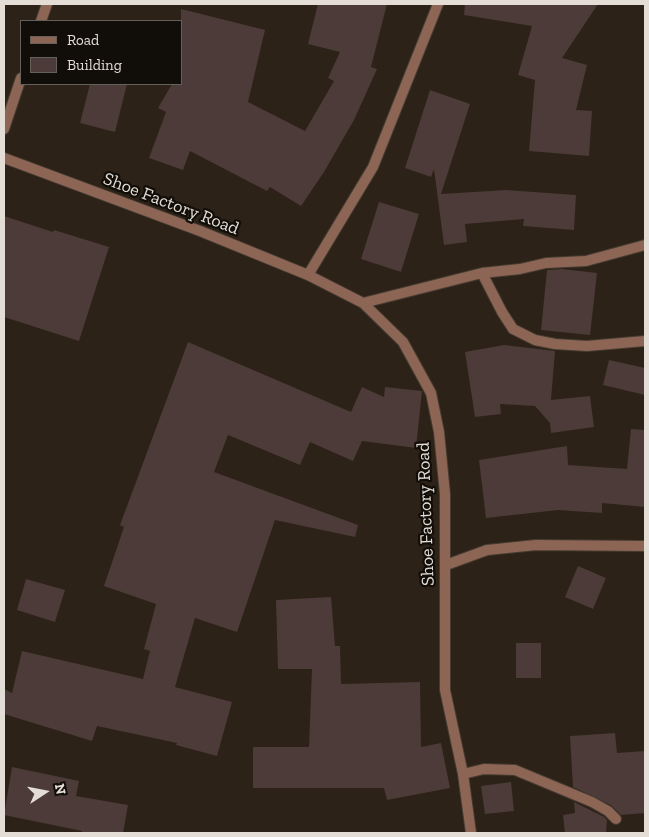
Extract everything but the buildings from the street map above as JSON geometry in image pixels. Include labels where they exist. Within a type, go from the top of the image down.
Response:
[{"type":"street","points":[[41,20],[47,4]]},
{"type":"street","points":[[308,275],[374,168],[438,4]]},
{"type":"street","points":[[4,129],[20,81]]},
{"type":"street","name":"Shoe Factory Road","points":[[4,158],[200,231],[308,275],[363,303],[403,342],[430,393],[439,432],[445,494],[444,690],[463,774],[471,833]]},
{"type":"street","points":[[363,303],[482,273],[520,269],[546,263],[586,261],[645,245]]},
{"type":"street","points":[[482,273],[513,329],[535,340],[555,344],[587,346],[645,341]]},
{"type":"street","points":[[446,565],[487,550],[536,545],[645,546]]},
{"type":"street","points":[[463,774],[484,769],[515,770],[592,802],[608,811],[616,819]]}]
